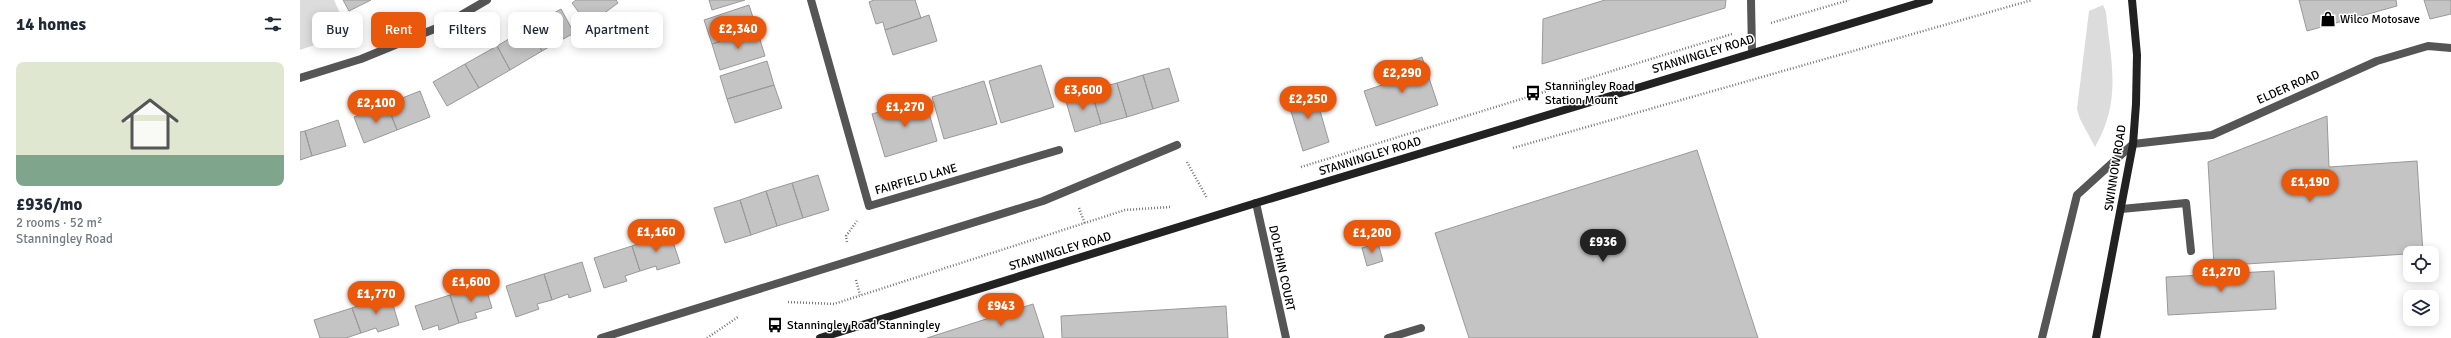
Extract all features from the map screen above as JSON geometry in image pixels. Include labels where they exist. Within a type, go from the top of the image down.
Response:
[{"type":"street","points":[[300,78],[360,59],[444,25],[487,0]]},
{"type":"street","name":"FAIRFIELD LANE","points":[[811,0],[869,206],[1059,150]]},
{"type":"street","points":[[1752,0],[1752,52]]},
{"type":"street","name":"STANNINGLEY ROAD","points":[[820,338],[1216,215],[1752,52],[1929,0]]},
{"type":"street","name":"SWINNOW ROAD","points":[[2096,338],[2133,144],[2136,104],[2137,55],[2132,0]]},
{"type":"street","name":"ELDER ROAD","points":[[2133,144],[2212,135],[2376,61],[2428,46],[2451,48]]},
{"type":"street","points":[[2042,338],[2077,195],[2133,144]]},
{"type":"street","points":[[601,338],[1043,201],[1177,145]]},
{"type":"street","name":"DOLPHIN COURT","points":[[1256,203],[1286,338]]},
{"type":"street","points":[[2120,209],[2186,203],[2191,251]]},
{"type":"street","points":[[1388,338],[1421,328]]},
{"type":"path","points":[[1296,168],[1752,28],[1850,0]]},
{"type":"path","points":[[1505,150],[2032,0]]},
{"type":"path","points":[[1177,145],[1216,215]]},
{"type":"path","points":[[1199,199],[1213,194]]},
{"type":"path","points":[[782,302],[834,304],[1125,210],[1178,205]]},
{"type":"path","points":[[846,236],[869,206]]},
{"type":"path","points":[[707,338],[744,313]]},
{"type":"shaded area","points":[[300,0],[334,0],[339,12],[312,12],[312,46],[300,50]]},
{"type":"shaded area","points":[[2103,5],[2106,12],[2112,65],[2112,97],[2109,113],[2095,147],[2080,119],[2077,109],[2089,11]]},
{"type":"building","points":[[343,0],[371,0],[349,11]]},
{"type":"building","points":[[576,0],[616,0],[618,3],[606,12],[579,12],[572,3]]},
{"type":"building","points":[[709,0],[745,0],[712,10]]},
{"type":"building","points":[[874,0],[915,0],[921,18],[885,30],[883,22],[876,24],[869,2]]},
{"type":"building","points":[[1605,0],[1726,0],[1725,8],[1542,64],[1543,19]]},
{"type":"building","name":"Wilco Motosave","points":[[2299,0],[2396,0],[2397,6],[2307,31]]},
{"type":"building","points":[[2424,0],[2451,0],[2451,14],[2430,19]]},
{"type":"building","points":[[749,5],[757,30],[712,44],[704,20]]},
{"type":"building","points":[[561,9],[563,12],[556,12]]},
{"type":"building","points":[[563,13],[571,27],[571,35],[563,39]]},
{"type":"building","points":[[929,15],[937,41],[893,55],[885,30]]},
{"type":"building","points":[[757,30],[765,56],[720,70],[712,44]]},
{"type":"building","points":[[508,39],[508,48],[540,48],[542,51],[510,70],[498,48],[500,48],[500,44]]},
{"type":"building","points":[[493,48],[498,48],[510,70],[479,88],[465,64]]},
{"type":"building","points":[[540,48],[547,48],[542,51]]},
{"type":"building","points":[[1422,57],[1438,105],[1376,126],[1364,91],[1400,79],[1396,66]]},
{"type":"building","points":[[767,61],[774,85],[727,99],[720,76]]},
{"type":"building","points":[[465,64],[479,88],[447,106],[433,82]]},
{"type":"building","points":[[1041,65],[1054,107],[1001,123],[989,81]]},
{"type":"building","points":[[1169,68],[1179,101],[1153,109],[1143,75]]},
{"type":"building","points":[[1143,75],[1153,109],[1127,117],[1117,83]]},
{"type":"building","points":[[984,81],[997,124],[944,139],[932,97]]},
{"type":"building","points":[[1117,83],[1127,117],[1101,124],[1091,90]]},
{"type":"building","points":[[774,85],[782,108],[735,123],[727,99]]},
{"type":"building","points":[[1091,90],[1101,124],[1075,132],[1065,98]]},
{"type":"building","points":[[1314,90],[1329,142],[1303,151],[1287,98]]},
{"type":"building","points":[[420,91],[430,117],[397,130],[387,104]]},
{"type":"building","points":[[925,99],[937,141],[885,157],[872,114]]},
{"type":"building","points":[[387,104],[397,130],[364,143],[354,117]]},
{"type":"building","points":[[2327,116],[2329,167],[2417,161],[2423,246],[2403,246],[2403,254],[2214,266],[2208,162]]},
{"type":"building","points":[[338,120],[346,146],[312,156],[305,131]]},
{"type":"building","points":[[305,131],[312,156],[300,160],[300,132]]},
{"type":"building","points":[[1697,150],[1758,338],[1469,338],[1435,233]]},
{"type":"building","points":[[818,175],[829,210],[803,218],[792,183]]},
{"type":"building","points":[[792,183],[803,218],[777,226],[766,191]]},
{"type":"building","points":[[766,191],[777,226],[751,235],[740,200]]},
{"type":"building","points":[[740,200],[751,235],[725,243],[714,208]]},
{"type":"building","points":[[670,233],[680,263],[657,270],[656,266],[640,271],[632,246]]},
{"type":"building","points":[[1378,243],[1383,261],[1367,266],[1362,248]]},
{"type":"building","points":[[632,246],[640,271],[625,276],[627,281],[604,288],[594,258]]},
{"type":"building","points":[[582,262],[591,291],[569,298],[568,294],[552,300],[544,274]]},
{"type":"building","points":[[2274,271],[2276,309],[2168,315],[2166,277]]},
{"type":"building","points":[[544,274],[552,300],[537,304],[539,309],[516,317],[506,286]]},
{"type":"building","points":[[485,285],[492,308],[475,313],[477,318],[459,323],[450,295]]},
{"type":"building","points":[[390,295],[399,325],[378,332],[376,328],[361,333],[352,308]]},
{"type":"building","points":[[450,295],[459,323],[439,330],[438,325],[423,330],[415,306]]},
{"type":"building","points":[[1033,304],[1044,338],[927,338]]},
{"type":"building","points":[[1226,306],[1228,338],[1062,338],[1061,316]]},
{"type":"building","points":[[352,308],[361,333],[346,338],[320,338],[314,320]]},
{"type":"place","name":"Wilco Motosave","points":[[2328,19]]},
{"type":"place","name":"Stanningley Road Station Mount","points":[[1533,93]]},
{"type":"place","name":"Stanningley Road Stanningley","points":[[775,325]]}]
